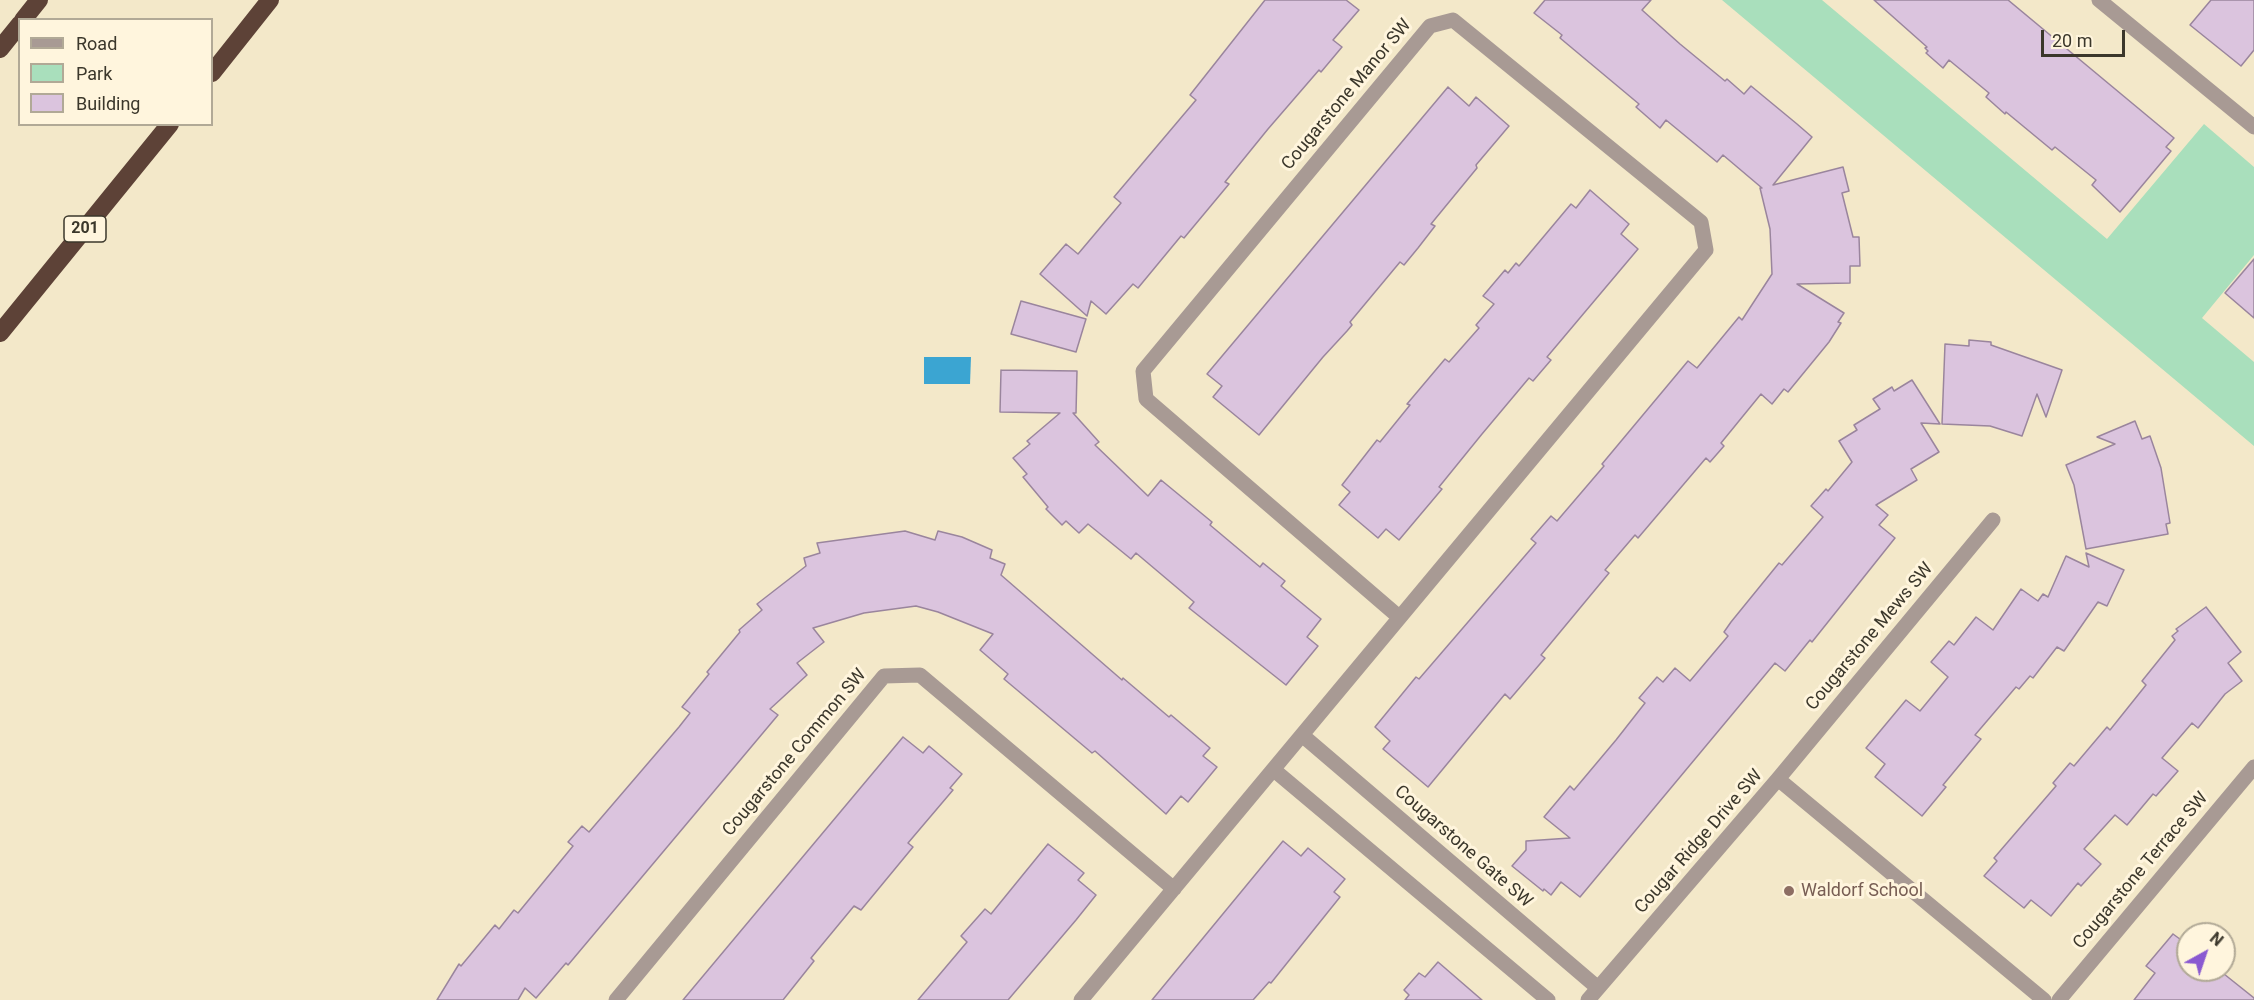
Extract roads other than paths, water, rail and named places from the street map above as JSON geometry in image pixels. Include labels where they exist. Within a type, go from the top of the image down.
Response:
[{"type":"highway","points":[[25,18],[39,0]]},
{"type":"highway","points":[[213,72],[270,0]]},
{"type":"highway","points":[[0,49],[18,26]]},
{"type":"highway","name":"201","points":[[0,333],[168,126]]},
{"type":"street","points":[[2099,0],[2254,128]]},
{"type":"street","name":"Cougarstone Manor SW","points":[[1274,770],[1706,250],[1701,222],[1454,20],[1430,26],[1143,371],[1146,399],[1399,617]]},
{"type":"street","name":"Cougarstone Mews SW","points":[[1778,779],[1993,520]]},
{"type":"street","name":"Cougarstone Common SW","points":[[616,1000],[884,676],[920,675],[1174,889]]},
{"type":"street","name":"Cougarstone Gate SW","points":[[1302,735],[1593,994]]},
{"type":"street","name":"Cougarstone Terrace SW","points":[[2060,1000],[2254,767]]},
{"type":"street","points":[[1082,1000],[1274,770],[1548,1000]]},
{"type":"street","name":"Cougar Ridge Drive SW","points":[[1593,994],[1778,779],[2044,1000]]},
{"type":"water","points":[[924,357],[971,357],[970,384],[924,384]]},
{"type":"place","name":"Waldorf School","points":[[1789,891]]}]
